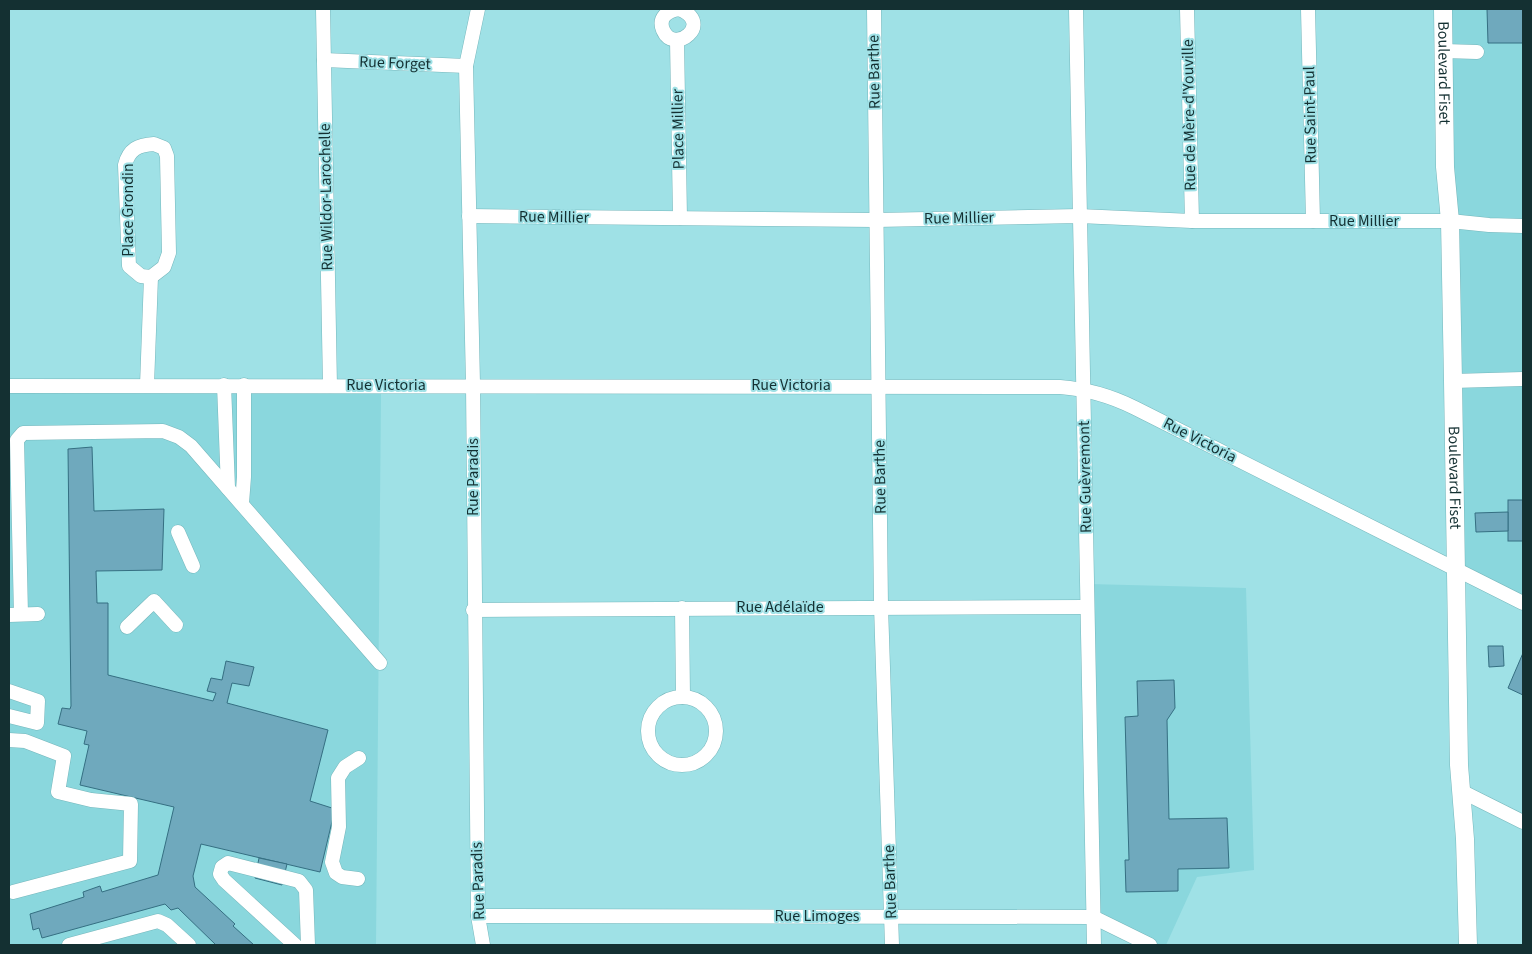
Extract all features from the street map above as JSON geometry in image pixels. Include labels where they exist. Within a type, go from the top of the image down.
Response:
[{"type":"main road","name":"Boulevard Fiset","points":[[1443,9],[1445,167],[1450,221],[1454,381],[1461,791],[1466,839],[1468,945]]},
{"type":"street","name":"Rue Wildor-Larochelle","points":[[323,9],[330,386]]},
{"type":"street","name":"Rue Paradis","points":[[478,9],[466,66],[473,384],[473,610],[478,916],[482,945]]},
{"type":"street","points":[[678,9],[688,12],[693,20],[692,30],[686,38],[677,40],[669,38],[663,32],[662,24],[664,16],[670,10],[678,9]]},
{"type":"street","name":"Rue Barthe","points":[[874,9],[881,606],[892,945]]},
{"type":"street","name":"Rue Guèvremont","points":[[1076,9],[1094,945]]},
{"type":"street","name":"Rue de Mère-d'Youville","points":[[1186,9],[1192,221]]},
{"type":"street","name":"Rue Saint-Paul","points":[[1308,9],[1312,221]]},
{"type":"street","name":"Place Millier","points":[[677,40],[680,218]]},
{"type":"street","points":[[1444,51],[1476,52]]},
{"type":"street","name":"Rue Forget","points":[[324,60],[466,66]]},
{"type":"street","name":"Place Grondin","points":[[154,144],[164,148],[167,156],[170,245],[164,267],[151,277],[141,276],[128,266],[125,165],[128,156],[134,148],[154,144]]},
{"type":"street","name":"Rue Millier","points":[[469,216],[876,220],[1079,216],[1192,221],[1450,221],[1489,226],[1523,226]]},
{"type":"street","name":"Place Grondin","points":[[148,385],[151,277]]},
{"type":"street","points":[[1454,381],[1523,379]]},
{"type":"street","points":[[229,482],[234,462],[233,385]]},
{"type":"street","points":[[233,385],[244,477],[242,503]]},
{"type":"street","name":"Rue Victoria","points":[[9,386],[879,385],[1060,387],[1083,389],[1123,402],[1523,603]]},
{"type":"street","points":[[38,614],[15,614],[17,440],[23,433],[163,431],[178,437],[191,446],[229,482],[242,503],[380,663]]},
{"type":"street","points":[[178,532],[193,566]]},
{"type":"street","points":[[128,628],[154,601],[176,625]]},
{"type":"street","name":"Rue Adélaïde","points":[[473,610],[881,606],[1087,607]]},
{"type":"street","points":[[682,608],[683,697]]},
{"type":"street","points":[[9,692],[38,701],[37,723],[9,716]]},
{"type":"street","points":[[683,697],[694,699],[704,705],[711,713],[716,724],[714,741],[706,755],[696,762],[674,764],[660,756],[650,743],[649,721],[654,711],[662,703],[672,698],[683,697]]},
{"type":"street","points":[[9,740],[25,742],[64,756],[58,792],[91,800],[131,804],[130,861],[13,892]]},
{"type":"street","points":[[9,749],[44,750]]},
{"type":"street","points":[[358,879],[342,877],[336,873],[332,862],[339,827],[338,778],[345,767],[359,758]]},
{"type":"street","points":[[1461,791],[1523,822]]},
{"type":"street","points":[[295,945],[224,880],[220,874],[222,867],[228,863],[299,881],[306,890],[308,945]]},
{"type":"street","name":"Rue Limoges","points":[[478,916],[1093,917],[1150,945]]},
{"type":"street","points":[[69,945],[158,921],[167,925],[189,945]]},
{"type":"shaded area","points":[[1449,9],[1523,9],[1523,601],[1455,569]]},
{"type":"shaded area","points":[[9,393],[381,393],[376,945],[9,945]]},
{"type":"shaded area","points":[[1089,584],[1246,588],[1254,870],[1197,877],[1166,945],[1156,945],[1096,918]]},
{"type":"building","points":[[1487,9],[1523,9],[1523,43],[1488,43]]},
{"type":"building","points":[[92,447],[94,511],[164,509],[162,570],[96,571],[97,603],[108,603],[108,675],[213,701],[216,693],[207,691],[211,678],[222,680],[226,661],[254,667],[249,686],[232,683],[227,703],[328,730],[310,801],[335,809],[320,872],[201,844],[193,876],[195,887],[235,924],[233,926],[254,945],[216,945],[178,908],[171,910],[165,904],[42,938],[39,928],[33,930],[30,914],[84,897],[83,892],[100,886],[102,892],[158,875],[174,807],[80,785],[89,745],[84,744],[87,731],[58,724],[62,708],[70,709],[71,706],[68,449]]},
{"type":"building","points":[[1508,500],[1523,500],[1523,541],[1508,541]]},
{"type":"building","points":[[1508,512],[1508,531],[1476,532],[1475,513]]},
{"type":"building","points":[[1488,646],[1503,646],[1504,666],[1489,667]]},
{"type":"building","points":[[1523,653],[1523,695],[1508,688]]},
{"type":"building","points":[[1174,680],[1175,708],[1167,720],[1169,819],[1227,818],[1229,868],[1178,869],[1178,891],[1126,892],[1125,860],[1129,860],[1125,717],[1138,716],[1137,681]]},
{"type":"building","points":[[259,858],[287,864],[282,885],[255,878]]}]
